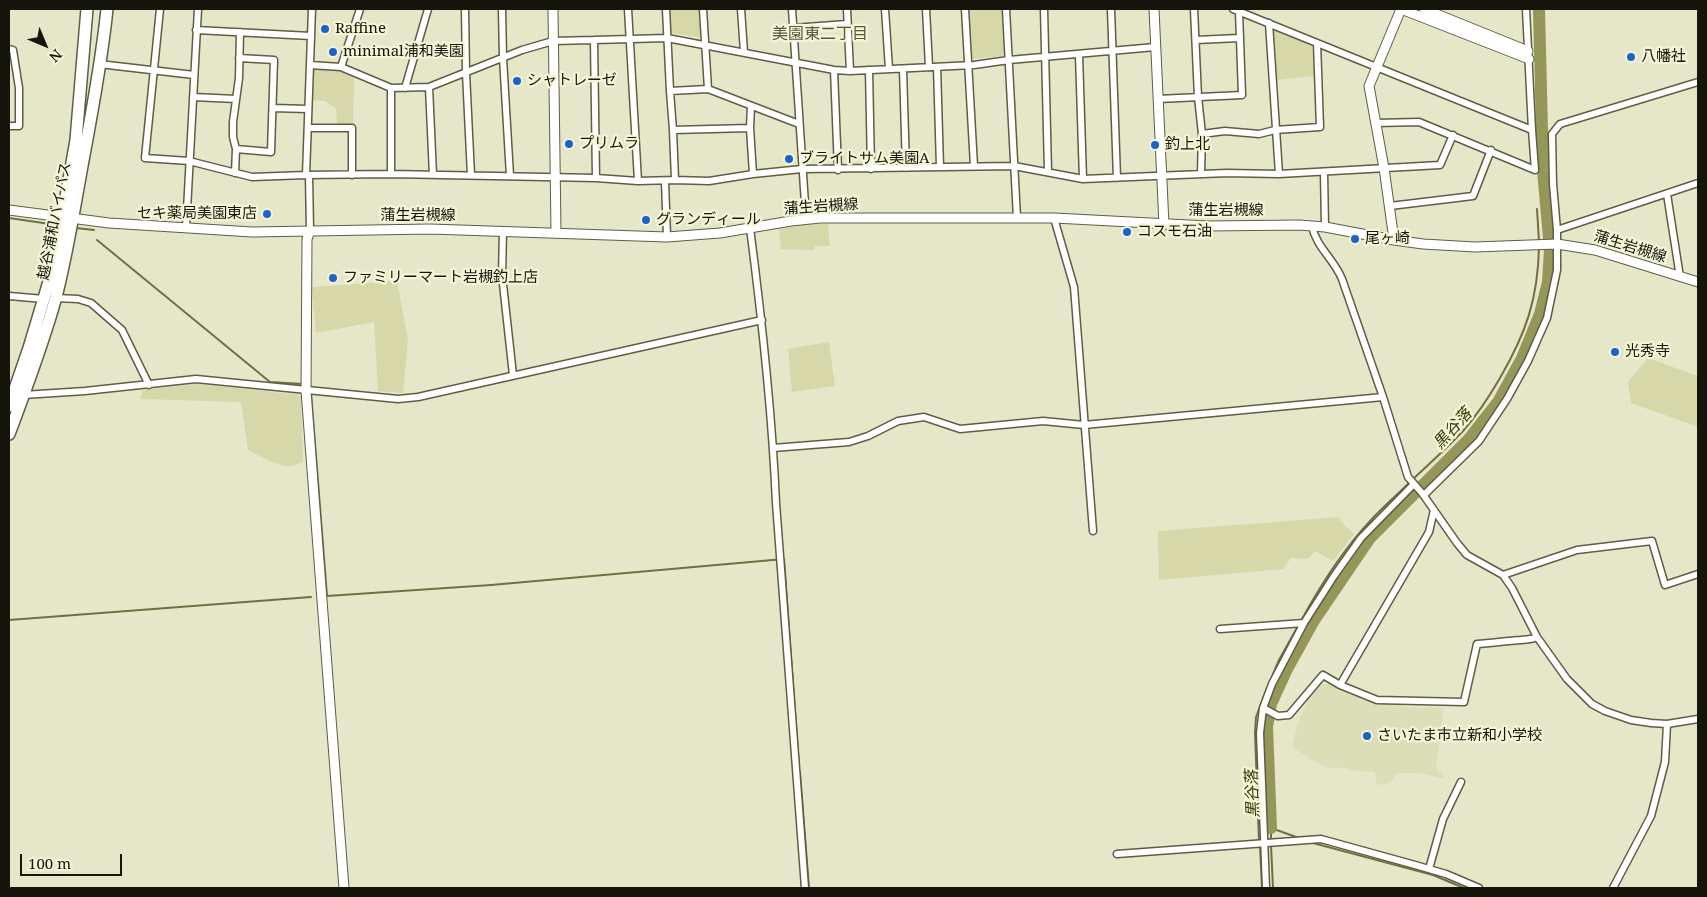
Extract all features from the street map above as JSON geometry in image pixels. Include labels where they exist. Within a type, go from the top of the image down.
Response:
[{"type":"highway","name":"越谷浦和バイパス","points":[[68,218],[84,35],[88,9]]},
{"type":"highway","name":"越谷浦和バイパス","points":[[9,434],[13,398],[29,348],[50,298],[50,278],[68,218],[99,64],[107,9]]},
{"type":"main road","points":[[553,9],[556,233]]},
{"type":"main road","points":[[1154,9],[1164,225]]},
{"type":"main road","points":[[1394,240],[1370,86],[1401,9],[1529,55]]},
{"type":"main road","points":[[1424,9],[1529,55]]},
{"type":"main road","name":"蒲生岩槻線","points":[[9,210],[109,223],[259,232],[387,229],[667,236],[696,235],[806,219],[832,218],[1054,218],[1164,225],[1312,226],[1423,244],[1476,247],[1552,244],[1595,250],[1698,282]]},
{"type":"main road","points":[[310,231],[307,239],[306,391],[344,888]]},
{"type":"street","points":[[160,9],[145,158],[189,161],[252,177],[433,174],[596,178],[638,181],[709,181],[754,174],[802,170],[974,166],[1014,166],[1083,179],[1201,174],[1279,174],[1440,164],[1453,135]]},
{"type":"street","points":[[186,228],[198,9]]},
{"type":"street","points":[[310,231],[308,110],[312,9]]},
{"type":"street","points":[[342,66],[360,9]]},
{"type":"street","points":[[405,88],[428,9]]},
{"type":"street","points":[[465,9],[471,175]]},
{"type":"street","points":[[502,9],[510,176]]},
{"type":"street","points":[[628,9],[638,181]]},
{"type":"street","points":[[666,9],[675,180]]},
{"type":"street","points":[[703,9],[708,89]]},
{"type":"street","points":[[741,9],[744,52]]},
{"type":"street","points":[[792,9],[806,219]]},
{"type":"street","points":[[847,9],[850,71]]},
{"type":"street","points":[[885,9],[889,69]]},
{"type":"street","points":[[926,9],[929,67]]},
{"type":"street","points":[[965,9],[974,166]]},
{"type":"street","points":[[1006,9],[1016,218]]},
{"type":"street","points":[[1044,9],[1048,172]]},
{"type":"street","points":[[1111,9],[1116,178]]},
{"type":"street","points":[[1194,9],[1198,97],[1202,134],[1201,174]]},
{"type":"street","points":[[1376,123],[1418,122],[1491,150],[1535,170],[1526,9]]},
{"type":"street","points":[[1158,99],[1242,95],[1236,10],[1532,130]]},
{"type":"street","points":[[1269,23],[1279,174]]},
{"type":"street","points":[[793,28],[847,24]]},
{"type":"street","points":[[196,30],[311,36]]},
{"type":"street","points":[[234,172],[236,150],[233,137],[233,122],[239,78],[240,32]]},
{"type":"street","points":[[310,65],[342,66],[391,88],[405,88],[429,87],[522,50],[553,41],[667,38],[834,70],[850,71],[968,66],[1009,60],[1155,47]]},
{"type":"street","points":[[1196,40],[1239,38]]},
{"type":"street","points":[[594,40],[596,178]]},
{"type":"street","points":[[1202,134],[1225,131],[1259,134],[1275,130],[1320,127],[1317,43]]},
{"type":"street","points":[[9,49],[13,50],[19,88],[19,126],[9,126]]},
{"type":"street","points":[[1079,55],[1083,179]]},
{"type":"street","points":[[236,150],[271,152],[273,108],[274,60],[239,58]]},
{"type":"street","points":[[99,64],[194,75]]},
{"type":"street","points":[[937,67],[940,167]]},
{"type":"street","points":[[903,69],[906,168]]},
{"type":"street","points":[[834,70],[838,170]]},
{"type":"street","points":[[869,70],[871,169]]},
{"type":"street","points":[[1423,494],[1479,441],[1507,399],[1528,361],[1547,318],[1558,270],[1552,244],[1557,230],[1552,134],[1560,124],[1698,82]]},
{"type":"street","points":[[429,87],[433,174]]},
{"type":"street","points":[[391,88],[391,174]]},
{"type":"street","points":[[670,91],[708,89],[799,124]]},
{"type":"street","points":[[193,97],[236,99]]},
{"type":"street","points":[[751,106],[750,128],[754,174]]},
{"type":"street","points":[[273,108],[308,110]]},
{"type":"street","points":[[308,128],[352,128],[352,175]]},
{"type":"street","points":[[673,130],[750,128]]},
{"type":"street","points":[[1390,206],[1473,196],[1491,150]]},
{"type":"street","points":[[1324,172],[1325,227]]},
{"type":"street","points":[[665,181],[667,236]]},
{"type":"street","points":[[1557,230],[1698,183]]},
{"type":"street","points":[[1668,194],[1680,277]]},
{"type":"street","points":[[1054,218],[1074,288],[1093,531]]},
{"type":"street","points":[[1312,226],[1319,244],[1340,272],[1408,477],[1423,494],[1457,544],[1467,555],[1503,576],[1512,588],[1537,637],[1567,679],[1592,704],[1605,711],[1631,720],[1667,724],[1698,719]]},
{"type":"street","points":[[750,228],[762,320],[773,448],[805,888]]},
{"type":"street","points":[[503,231],[502,275],[513,375]]},
{"type":"street","points":[[9,296],[78,299],[91,303],[122,330],[149,385]]},
{"type":"street","points":[[13,398],[196,379],[398,399],[418,397],[762,320]]},
{"type":"street","points":[[773,448],[849,442],[868,436],[898,421],[924,417],[960,429],[1042,421],[1084,425],[1383,397]]},
{"type":"street","points":[[1266,888],[1260,733],[1262,708],[1272,684],[1304,623],[1334,576],[1361,538],[1415,485]]},
{"type":"street","points":[[1340,685],[1429,532],[1434,510]]},
{"type":"street","points":[[1503,576],[1577,550],[1652,541],[1665,585],[1698,574]]},
{"type":"street","points":[[1220,628],[1304,623]]},
{"type":"street","points":[[1262,708],[1278,716],[1289,715],[1323,675],[1340,685],[1376,700],[1464,702],[1477,644],[1502,643],[1523,639],[1530,640],[1537,637]]},
{"type":"street","points":[[1613,888],[1651,816],[1665,762],[1667,724]]},
{"type":"street","points":[[1429,869],[1443,819],[1461,782]]},
{"type":"street","points":[[1116,854],[1321,839],[1429,869],[1479,888]]},
{"type":"shaded area","points":[[670,9],[699,9],[702,38],[671,33]]},
{"type":"shaded area","points":[[969,9],[1002,9],[1004,54],[1002,56],[973,59],[971,56]]},
{"type":"shaded area","points":[[1275,29],[1312,45],[1314,76],[1277,80],[1273,31]]},
{"type":"shaded area","points":[[315,70],[339,70],[354,77],[353,125],[337,124],[336,108],[325,101],[312,100],[312,72]]},
{"type":"shaded area","points":[[805,224],[828,224],[830,246],[815,246],[814,250],[781,249],[779,229]]},
{"type":"shaded area","points":[[397,281],[408,340],[403,393],[378,391],[374,322],[316,333],[312,287]]},
{"type":"shaded area","points":[[829,342],[835,386],[792,392],[788,349]]},
{"type":"shaded area","points":[[1648,358],[1697,376],[1698,427],[1631,403],[1628,382]]},
{"type":"shaded area","points":[[197,384],[301,395],[303,462],[288,467],[269,461],[248,450],[241,402],[140,399],[143,390]]},
{"type":"shaded area","points":[[1340,517],[1339,520],[1354,534],[1333,561],[1315,551],[1308,559],[1291,558],[1283,569],[1159,580],[1158,531]]},
{"type":"shaded area","name":"さいたま市立新和小学校","points":[[1323,684],[1330,684],[1361,696],[1411,708],[1444,707],[1436,769],[1446,779],[1419,773],[1397,773],[1390,783],[1377,785],[1375,772],[1352,771],[1343,767],[1335,769],[1320,765],[1292,747],[1297,726],[1309,697]]},
{"type":"waterway","name":"黒谷落","points":[[1271,828],[1267,727],[1271,704],[1287,669],[1313,622],[1370,538],[1469,439],[1498,402],[1522,358],[1540,314],[1548,282],[1550,249],[1543,171],[1539,9]]},
{"type":"waterway","points":[[1537,209],[1539,242]]},
{"type":"waterway","points":[[9,218],[57,225]]},
{"type":"waterway","points":[[76,228],[94,230]]},
{"type":"waterway","points":[[97,240],[270,382],[303,384]]},
{"type":"waterway","points":[[1413,479],[1468,425],[1487,399],[1509,362],[1529,315],[1536,283],[1539,247]]},
{"type":"waterway","points":[[311,392],[327,596],[491,585],[784,559],[799,766]]},
{"type":"waterway","points":[[1301,621],[1324,582],[1351,544],[1376,515],[1410,482]]},
{"type":"waterway","points":[[9,620],[311,597]]},
{"type":"waterway","points":[[1271,679],[1298,626]]},
{"type":"waterway","points":[[1259,841],[1255,733],[1256,717],[1267,688]]},
{"type":"waterway","points":[[800,772],[809,888]]},
{"type":"waterway","points":[[1271,841],[1271,828],[1299,838]]},
{"type":"waterway","points":[[1313,843],[1433,875],[1464,888]]},
{"type":"waterway","points":[[1271,845],[1273,888]]},
{"type":"waterway","points":[[1260,846],[1262,888]]},
{"type":"place","name":"Raffine","points":[[325,29]]},
{"type":"place","name":"minimal浦和美園","points":[[333,52]]},
{"type":"place","name":"八幡社","points":[[1631,57]]},
{"type":"place","name":"シャトレーゼ","points":[[517,81]]},
{"type":"place","name":"プリムラ","points":[[569,144]]},
{"type":"place","name":"釣上北","points":[[1155,145]]},
{"type":"place","name":"ブライトサム美園A","points":[[789,159]]},
{"type":"place","name":"セキ薬局美園東店","points":[[267,214]]},
{"type":"place","name":"グランディール","points":[[646,220]]},
{"type":"place","name":"コスモ石油","points":[[1127,232]]},
{"type":"place","name":"尾ヶ崎","points":[[1355,239]]},
{"type":"place","name":"ファミリーマート岩槻釣上店","points":[[333,278]]},
{"type":"place","name":"光秀寺","points":[[1615,352]]},
{"type":"place","name":"さいたま市立新和小学校","points":[[1367,736]]},
{"type":"district","name":"美園東二丁目","points":[[820,34]]}]
